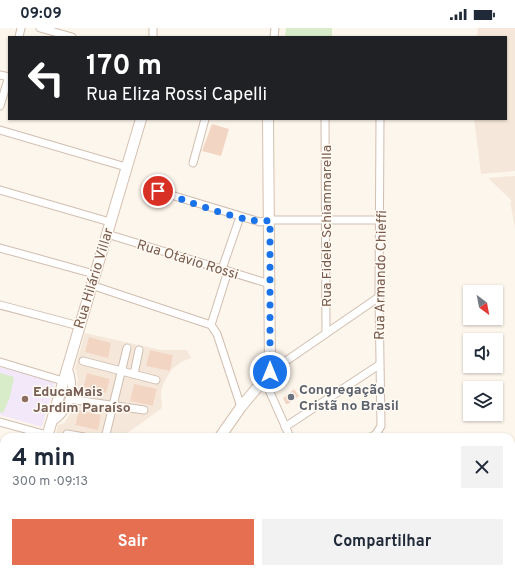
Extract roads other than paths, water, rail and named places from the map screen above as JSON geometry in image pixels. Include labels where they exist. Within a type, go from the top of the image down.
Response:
[{"type":"street","points":[[40,28],[68,36]]},
{"type":"street","points":[[0,106],[8,80]]},
{"type":"street","name":"Rua Hilário Villar","points":[[48,433],[141,120]]},
{"type":"street","points":[[193,163],[205,120]]},
{"type":"street","points":[[268,120],[270,284],[267,375],[288,433]]},
{"type":"street","name":"Rua Fidele Schiammarella","points":[[325,120],[326,333]]},
{"type":"street","name":"Rua Armando Chieffi","points":[[376,433],[381,426],[379,365],[380,120]]},
{"type":"street","points":[[0,130],[126,167]]},
{"type":"street","points":[[0,190],[110,222]]},
{"type":"street","points":[[158,191],[260,222],[270,220],[380,220]]},
{"type":"street","points":[[240,217],[211,325],[219,340],[241,407]]},
{"type":"street","name":"Rua Otávio Rossi","points":[[107,234],[270,284]]},
{"type":"street","points":[[0,248],[94,274]]},
{"type":"street","points":[[91,285],[211,325]]},
{"type":"street","points":[[225,433],[241,407],[267,375],[379,297]]},
{"type":"street","points":[[0,305],[79,326]]},
{"type":"street","points":[[105,433],[122,370],[126,348]]},
{"type":"street","points":[[134,374],[139,350]]},
{"type":"street","points":[[83,360],[156,380]]},
{"type":"street","points":[[0,362],[63,381]]},
{"type":"street","points":[[285,427],[379,365]]},
{"type":"street","points":[[50,424],[63,415],[69,399],[73,381],[67,366]]},
{"type":"street","points":[[69,399],[144,410]]},
{"type":"street","points":[[0,422],[37,433]]},
{"type":"place","name":"Congregação Cristã no Brasil","points":[[291,397]]},
{"type":"place","name":"EducaMais Jardim Paraíso","points":[[25,399]]}]
